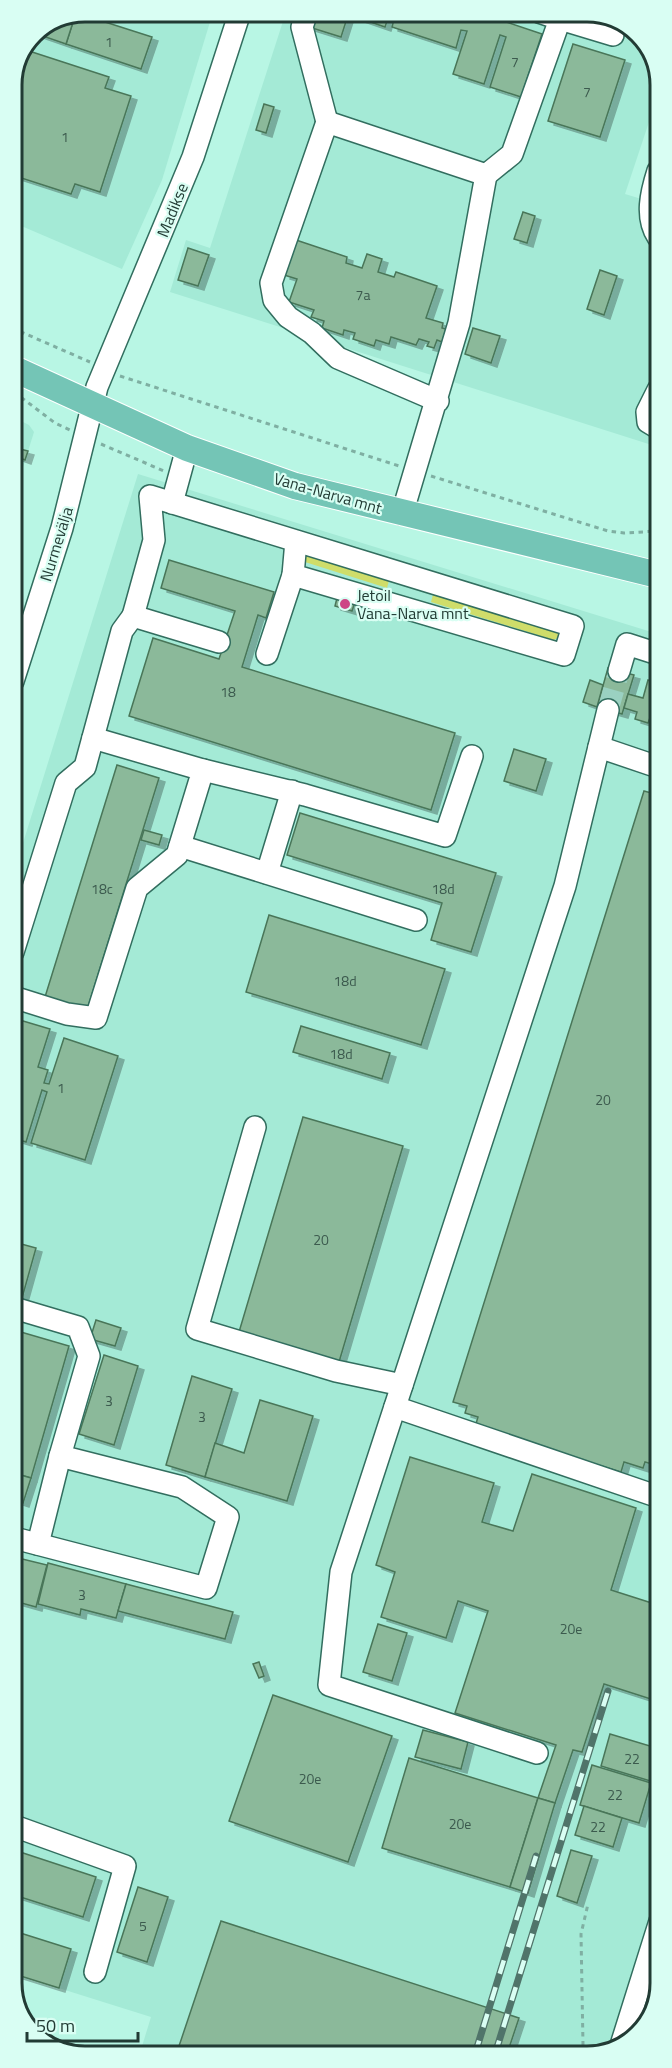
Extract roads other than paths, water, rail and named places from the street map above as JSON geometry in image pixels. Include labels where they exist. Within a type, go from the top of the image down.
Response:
[{"type":"main road","name":"Vana-Narva mnt","points":[[22,372],[187,448],[295,486],[650,573]]},
{"type":"street","name":"Madikse","points":[[92,404],[194,157],[237,22]]},
{"type":"street","points":[[304,22],[303,27],[327,122],[271,283],[274,300],[288,317],[312,333],[338,358],[438,401]]},
{"type":"street","points":[[402,514],[438,401],[459,323],[486,175],[512,154],[559,23]]},
{"type":"street","points":[[573,23],[613,35]]},
{"type":"street","points":[[327,122],[486,175]]},
{"type":"street","name":"Nurmevälja","points":[[22,653],[62,528],[92,404]]},
{"type":"street","points":[[650,406],[647,412],[650,424]]},
{"type":"street","points":[[172,503],[187,448]]},
{"type":"street","points":[[22,923],[66,783],[85,767],[122,631],[133,616],[154,540],[150,496],[573,626],[564,655],[292,575]]},
{"type":"street","points":[[267,654],[292,575],[296,541]]},
{"type":"street","points":[[407,609],[416,578]]},
{"type":"street","points":[[133,616],[219,642]]},
{"type":"street","points":[[619,671],[627,644],[650,651]]},
{"type":"street","points":[[537,1753],[329,1685],[341,1572],[565,886],[608,710]]},
{"type":"street","points":[[93,738],[203,770],[292,791],[445,836],[472,756]]},
{"type":"street","points":[[599,747],[650,764]]},
{"type":"street","points":[[22,1000],[66,1014],[96,1018],[137,888],[177,855],[203,770]]},
{"type":"street","points":[[267,873],[292,791]]},
{"type":"street","points":[[180,846],[416,920]]},
{"type":"street","points":[[255,1127],[197,1329],[336,1371],[402,1385]]},
{"type":"street","points":[[22,1310],[78,1327],[89,1356],[60,1456],[38,1544]]},
{"type":"street","points":[[395,1407],[650,1494]]},
{"type":"street","points":[[22,1540],[206,1588],[228,1517],[182,1487],[60,1456]]},
{"type":"street","points":[[22,1829],[125,1866],[95,1972]]},
{"type":"street","points":[[625,2032],[650,1953]]},
{"type":"tunnel","points":[[608,710],[619,671]]},
{"type":"railway","points":[[498,2046],[608,1691]]},
{"type":"railway","points":[[478,2046],[536,1856]]},
{"type":"place","name":"Jetoil Vana-Narva mnt","points":[[345,604]]}]
